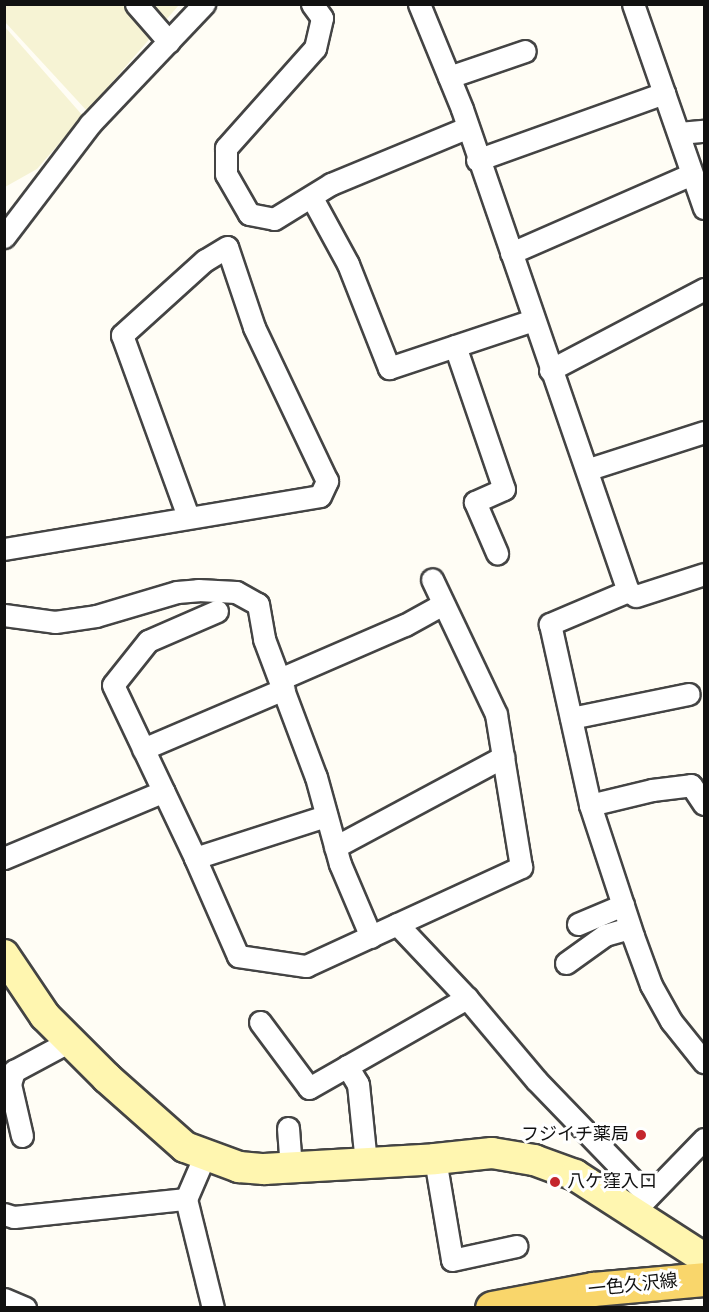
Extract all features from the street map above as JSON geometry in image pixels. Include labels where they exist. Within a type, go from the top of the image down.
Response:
[{"type":"main road","name":"一色久沢線","points":[[492,1308],[593,1289],[705,1279]]},
{"type":"street","points":[[136,4],[169,42]]},
{"type":"street","points":[[4,237],[90,124],[204,4]]},
{"type":"street","points":[[312,4],[322,18],[315,48],[226,148],[225,174],[249,214],[274,219],[312,198],[331,184],[466,128]]},
{"type":"street","points":[[419,4],[449,77],[550,370],[589,470],[628,591],[636,596],[705,574]]},
{"type":"street","points":[[633,4],[705,208]]},
{"type":"street","points":[[449,77],[525,51]]},
{"type":"street","points":[[477,160],[664,93]]},
{"type":"street","points":[[679,133],[705,131]]},
{"type":"street","points":[[511,254],[692,174]]},
{"type":"street","points":[[312,198],[348,264],[389,368],[533,320]]},
{"type":"street","points":[[4,549],[188,516],[320,496],[327,481],[254,327],[227,247],[205,260],[122,335],[188,516]]},
{"type":"street","points":[[550,370],[705,289]]},
{"type":"street","points":[[455,346],[504,489],[475,502],[497,553]]},
{"type":"street","points":[[589,470],[705,432]]},
{"type":"street","points":[[217,610],[148,641],[113,685],[195,858],[238,956],[306,966],[521,867],[496,714],[432,579]]},
{"type":"street","points":[[628,591],[549,624],[590,805],[630,928],[651,985],[671,1021],[705,1062]]},
{"type":"street","points":[[4,615],[55,622],[96,616],[177,592],[236,592],[258,604],[264,639],[316,777],[335,847],[371,937]]},
{"type":"street","points":[[143,749],[282,684],[366,652],[408,631],[443,604]]},
{"type":"street","points":[[571,718],[689,694]]},
{"type":"street","points":[[335,847],[366,841],[451,795],[503,757]]},
{"type":"street","points":[[590,805],[652,790],[691,785],[705,804]]},
{"type":"street","points":[[4,858],[164,791]]},
{"type":"street","points":[[195,858],[247,850],[293,835],[326,816]]},
{"type":"street","points":[[578,924],[623,905]]},
{"type":"street","points":[[397,924],[467,998],[641,1204],[705,1258]]},
{"type":"street","points":[[566,963],[605,935],[630,928]]},
{"type":"street","points":[[4,955],[45,1016],[154,1122],[185,1147],[239,1167],[291,1169],[492,1153],[534,1160],[641,1204]]},
{"type":"street","points":[[260,1022],[309,1088],[467,998]]},
{"type":"street","points":[[22,1136],[10,1084],[14,1071],[70,1041]]},
{"type":"street","points":[[347,1066],[358,1084],[366,1163]]},
{"type":"street","points":[[288,1128],[291,1169]]},
{"type":"street","points":[[641,1204],[705,1139]]},
{"type":"street","points":[[206,1155],[186,1199],[213,1308]]},
{"type":"street","points":[[435,1159],[452,1260],[516,1246]]},
{"type":"street","points":[[4,1214],[14,1217],[186,1199]]},
{"type":"street","points":[[4,1299],[25,1308]]},
{"type":"shaded area","points":[[4,5],[179,5],[87,111],[5,22]]},
{"type":"shaded area","points":[[5,27],[83,116],[37,169],[5,187]]},
{"type":"place","name":"フジイチ薬局","points":[[641,1135]]},
{"type":"place","name":"八ケ窪入口","points":[[555,1182]]}]
